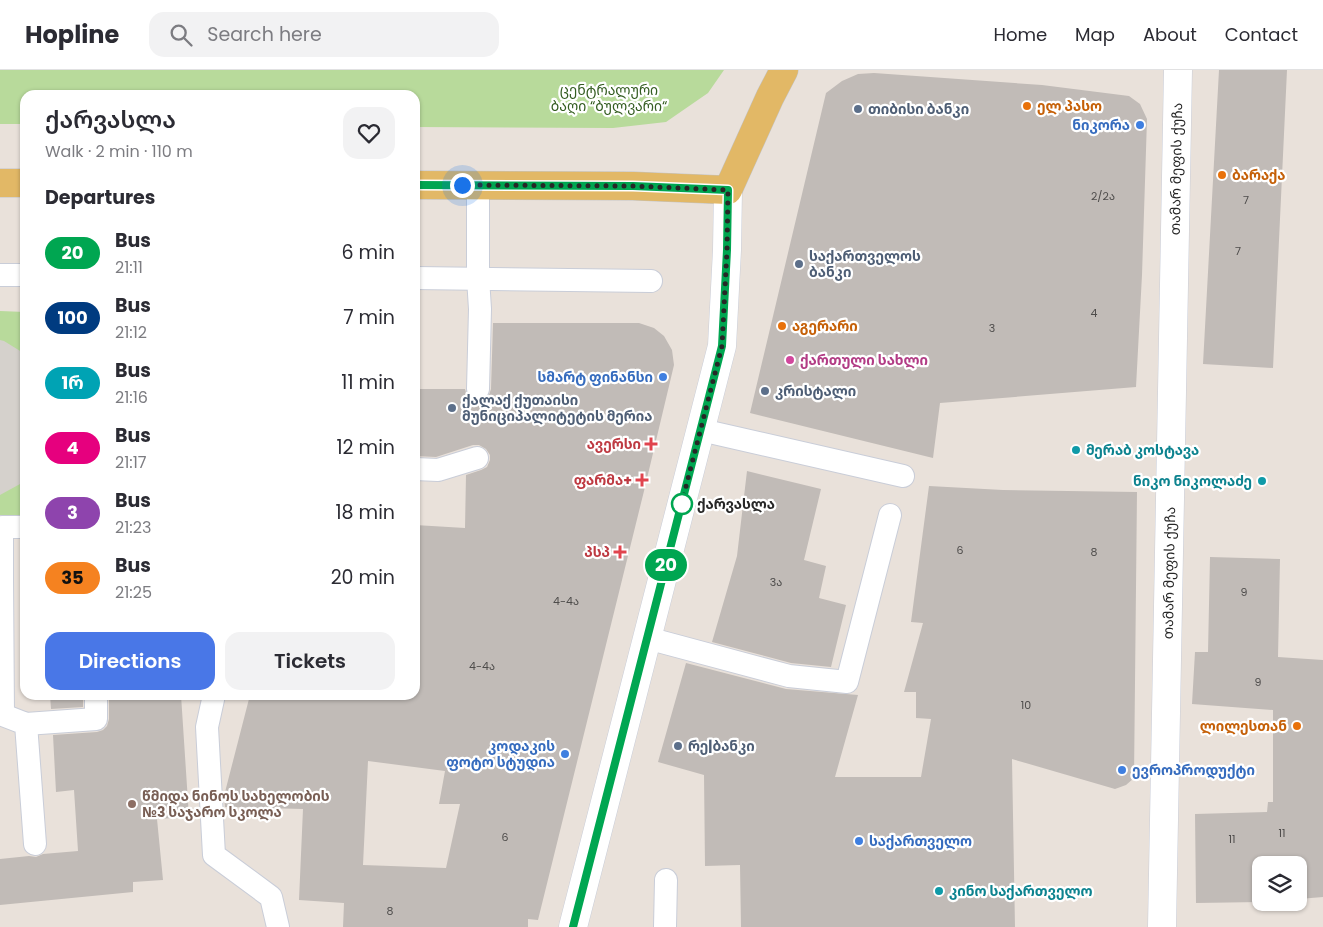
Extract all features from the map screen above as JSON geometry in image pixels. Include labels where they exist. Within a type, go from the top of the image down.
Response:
[{"type":"main road","points":[[574,927],[722,346],[728,190],[784,70]]},
{"type":"main road","name":"თამარ მეფის ქუჩა","points":[[1162,927],[1178,70]]},
{"type":"main road","points":[[0,183],[20,183]]},
{"type":"main road","points":[[420,185],[633,186],[728,190]]},
{"type":"lane","points":[[478,185],[480,309],[478,388]]},
{"type":"lane","points":[[0,275],[20,275]]},
{"type":"lane","points":[[420,278],[651,280]]},
{"type":"lane","points":[[701,430],[904,476]]},
{"type":"lane","points":[[420,469],[438,470],[477,458]]},
{"type":"lane","points":[[647,638],[789,676],[847,682],[890,515]]},
{"type":"lane","points":[[20,527],[2,526],[3,715],[26,724],[96,719],[96,700]]},
{"type":"lane","points":[[213,700],[207,727],[214,855],[271,897],[278,927]]},
{"type":"lane","points":[[26,724],[35,844]]},
{"type":"lane","points":[[665,927],[666,880]]},
{"type":"green space","name":"ცენტრალური ბაღი “ბულვარი“","points":[[0,70],[724,70],[708,93],[666,122],[613,128],[420,127],[420,90],[20,90],[20,124],[0,124]]},
{"type":"green space","points":[[0,311],[20,312],[20,516],[0,515]]},
{"type":"shaded area","points":[[0,340],[20,351],[20,484],[0,495]]},
{"type":"building","points":[[1219,70],[1287,70],[1273,368],[1203,364]]},
{"type":"building","points":[[874,73],[1042,85],[1129,96],[1140,104],[1147,119],[1136,387],[940,403],[933,458],[750,413],[826,93],[842,81],[858,74]]},
{"type":"building","points":[[493,323],[639,323],[654,328],[664,336],[672,350],[674,365],[538,920],[528,919],[528,927],[343,927],[344,903],[299,900],[303,809],[225,807],[224,796],[249,700],[420,700],[420,525],[465,528],[466,475],[487,467],[490,455],[486,449],[479,445],[473,445],[436,457],[420,456],[420,389],[465,389],[467,396],[478,402],[485,400],[491,389]],"holes":[[[368,761],[445,771],[439,804],[460,804],[446,868],[363,865]]]},
{"type":"building","points":[[747,471],[821,489],[804,560],[826,566],[819,598],[846,605],[831,667],[791,663],[712,642],[737,556]]},
{"type":"building","points":[[929,486],[1003,490],[1137,492],[1134,778],[1126,785],[1115,789],[1012,759],[1015,927],[741,927],[740,865],[705,866],[704,775],[658,762],[686,663],[786,689],[858,695],[835,777],[921,777],[931,719],[916,718],[916,692],[904,692],[923,623],[911,622]]},
{"type":"building","points":[[1210,557],[1280,559],[1278,657],[1323,660],[1323,897],[1307,898],[1307,856],[1252,856],[1252,902],[1196,903],[1195,814],[1267,812],[1268,802],[1273,802],[1273,710],[1192,704],[1195,652],[1208,652]]},
{"type":"building","points":[[50,700],[83,700],[83,707],[51,709]]},
{"type":"building","name":"წმიდა ნინოს სახელობის №3 საჯარო სკოლა","points":[[109,700],[181,700],[189,817],[157,819],[163,880],[133,882],[133,892],[0,905],[0,859],[36,857],[43,854],[78,851],[74,790],[56,792],[53,735],[97,732],[107,726]]},
{"type":"bus line","name":"20","points":[[420,185],[633,186],[728,190],[722,346],[573,927]]},
{"type":"place","name":"ელ პასო","points":[[1027,106]]},
{"type":"place","name":"თიბისი ბანკი","points":[[858,109]]},
{"type":"place","name":"ნიკორა","points":[[1140,125]]},
{"type":"place","name":"ბარაქა","points":[[1222,175]]},
{"type":"place","name":"საქართველოს ბანკი","points":[[799,264]]},
{"type":"place","name":"აგერარი","points":[[782,326]]},
{"type":"place","name":"ქართული სახლი","points":[[790,360]]},
{"type":"place","name":"სმარტ ფინანსი","points":[[663,377]]},
{"type":"place","name":"კრისტალი","points":[[765,391]]},
{"type":"place","name":"ქალაქ ქუთაისი მუნიციპალიტეტის მერია","points":[[452,408]]},
{"type":"place","name":"ავერსი","points":[[651,444]]},
{"type":"place","name":"მერაბ კოსტავა","points":[[1076,450]]},
{"type":"place","name":"ფარმა+","points":[[642,480]]},
{"type":"place","name":"ნიკო ნიკოლაძე","points":[[1262,481]]},
{"type":"place","name":"ქარვასლა","points":[[682,504]]},
{"type":"place","name":"პსპ","points":[[620,552]]},
{"type":"place","name":"ლილესთან","points":[[1297,726]]},
{"type":"place","name":"რე|ბანკი","points":[[678,746]]},
{"type":"place","name":"კოდაკის ფოტო სტუდია","points":[[565,754]]},
{"type":"place","name":"ევროპროდუქტი","points":[[1122,770]]},
{"type":"place","name":"წმიდა ნინოს სახელობის №3 საჯარო სკოლა","points":[[132,804]]},
{"type":"place","name":"საქართველო","points":[[859,841]]},
{"type":"place","name":"კინო საქართველო","points":[[939,891]]},
{"type":"route","points":[[462,185],[633,186],[728,190],[722,346],[681,506],[682,504]]}]
